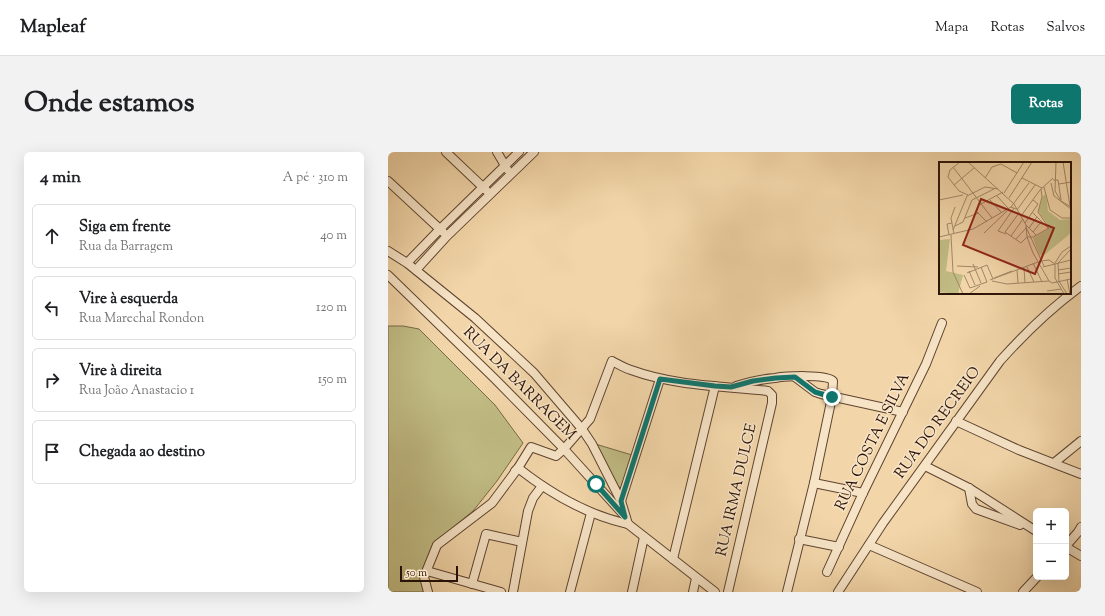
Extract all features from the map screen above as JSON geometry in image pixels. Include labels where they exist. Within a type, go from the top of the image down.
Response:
[{"type":"street","points":[[446,152],[491,194]]},
{"type":"street","points":[[497,152],[504,166],[512,173]]},
{"type":"street","points":[[407,263],[519,152]]},
{"type":"street","points":[[416,270],[447,236],[534,152]]},
{"type":"street","points":[[388,181],[447,236]]},
{"type":"street","points":[[388,251],[407,263],[475,318],[534,373],[592,444],[621,501],[627,521],[611,521],[591,513],[542,486],[518,468],[514,472]]},
{"type":"street","name":"RUA DA BARRAGEM","points":[[388,276],[564,448],[627,521],[644,537],[715,592]]},
{"type":"street","name":"RUA DO RECREIO","points":[[1071,294],[1081,286]]},
{"type":"street","name":"RUA DO RECREIO","points":[[838,592],[883,523],[1000,361],[1021,337],[1044,315],[1071,294]]},
{"type":"street","name":"RUA COSTA E SILVA","points":[[827,572],[863,493],[926,364],[942,323]]},
{"type":"street","points":[[428,592],[424,577],[437,545],[492,503],[531,447],[556,456],[582,430],[592,415],[611,361],[630,370],[660,379],[715,386],[731,387],[753,381],[795,377],[821,377],[832,380],[832,397],[814,483],[787,592]]},
{"type":"street","points":[[795,377],[815,392],[903,412]]},
{"type":"street","points":[[621,501],[660,379]]},
{"type":"street","points":[[674,559],[715,386]]},
{"type":"street","name":"RUA IRMA DULCE","points":[[728,592],[770,410],[772,395],[768,392],[731,387]]},
{"type":"street","points":[[956,421],[1019,450],[1081,474]]},
{"type":"street","points":[[1054,463],[1081,441]]},
{"type":"street","points":[[924,466],[969,488],[1033,529]]},
{"type":"street","points":[[814,483],[863,493]]},
{"type":"street","points":[[513,592],[528,511],[533,498],[542,486]]},
{"type":"street","points":[[969,488],[972,504],[976,509],[1033,530]]},
{"type":"street","points":[[570,592],[591,513]]},
{"type":"street","points":[[1068,544],[1081,527]]},
{"type":"street","points":[[472,584],[486,534],[522,542]]},
{"type":"street","points":[[632,592],[644,537]]},
{"type":"street","points":[[800,539],[839,547]]},
{"type":"street","points":[[869,545],[977,592]]},
{"type":"street","points":[[1069,548],[1081,556]]},
{"type":"street","points":[[427,570],[501,592]]},
{"type":"street","points":[[693,592],[696,578]]},
{"type":"street","points":[[1023,592],[1034,580]]},
{"type":"shaded area","points":[[388,326],[403,326],[419,329],[495,405],[523,443],[497,481],[473,511],[434,543],[425,592],[388,592]]},
{"type":"shaded area","points":[[592,443],[632,455],[622,488],[618,487]]},
{"type":"route","points":[[596,484],[625,517],[621,501],[660,379],[731,387],[753,381],[795,377],[815,392],[832,397]]}]
